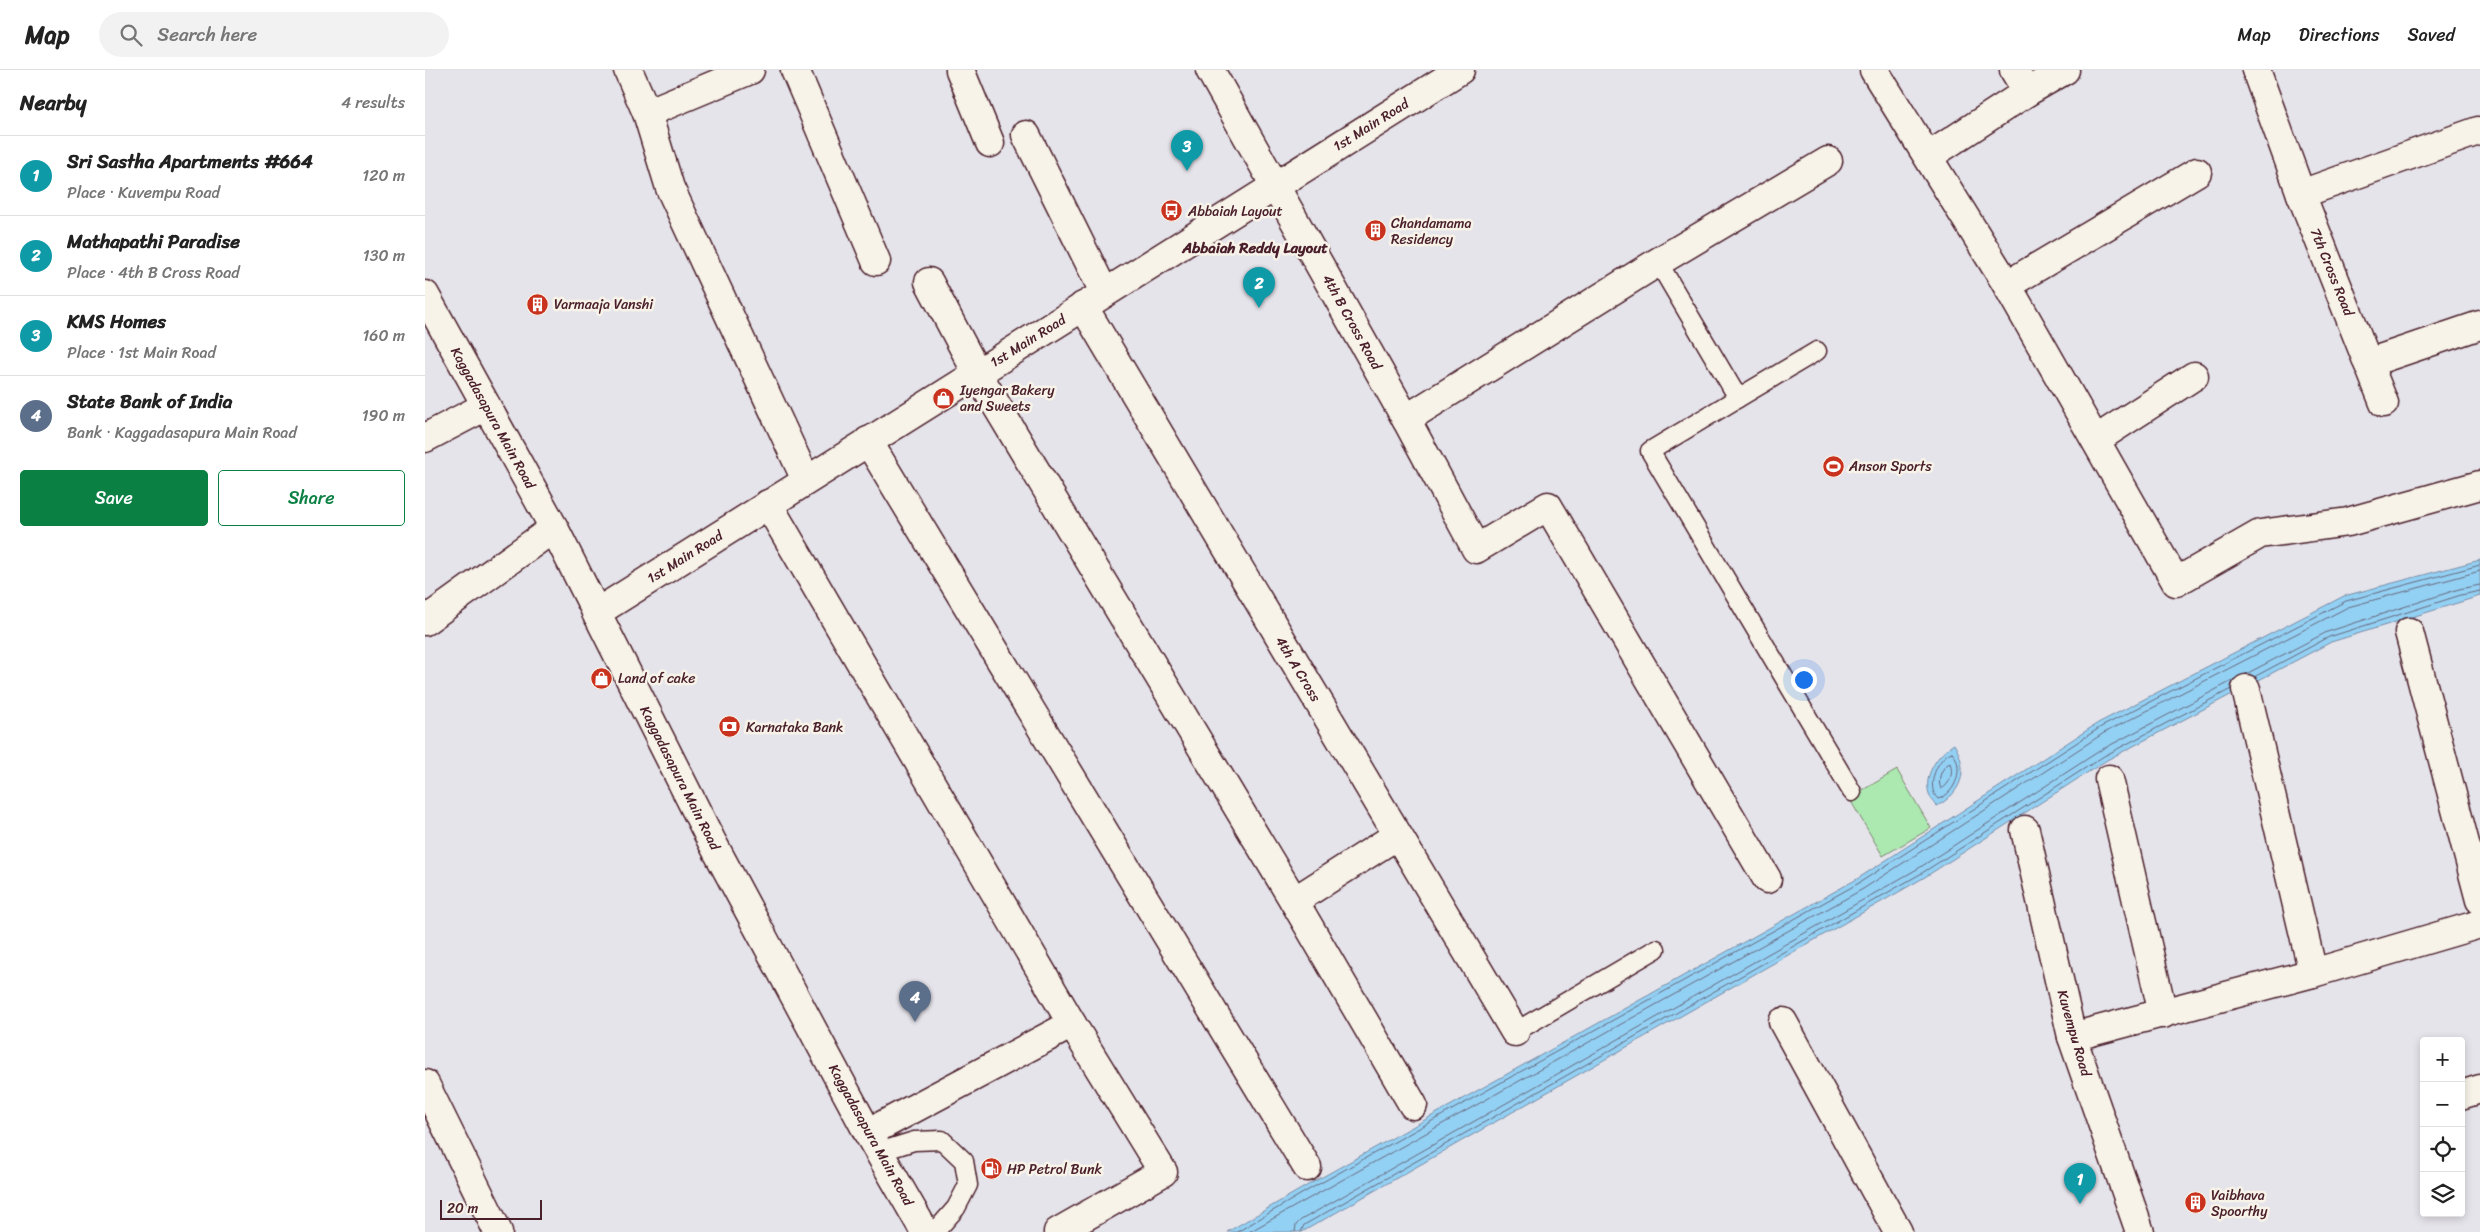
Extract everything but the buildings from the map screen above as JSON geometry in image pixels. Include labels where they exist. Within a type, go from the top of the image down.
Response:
[{"type":"street","points":[[629,70],[647,113],[670,188],[806,480]]},
{"type":"street","points":[[647,113],[750,70]]},
{"type":"street","points":[[795,70],[875,261]]},
{"type":"street","points":[[960,70],[990,143]]},
{"type":"street","name":"4th B Cross Road","points":[[1209,70],[1406,418],[1476,549],[1548,506],[1767,879]]},
{"type":"street","name":"1st Main Road","points":[[597,613],[1275,184],[1460,70]]},
{"type":"street","points":[[1874,70],[1929,156],[2007,285],[2097,439],[2176,582],[2260,534],[2348,522],[2480,485]]},
{"type":"street","points":[[1929,156],[2021,81],[2065,70]]},
{"type":"street","name":"7th Cross Road","points":[[2256,70],[2301,194],[2384,403]]},
{"type":"street","points":[[2301,194],[2478,131]]},
{"type":"street","name":"4th A Cross","points":[[1027,135],[1093,299],[1396,836],[1515,1032]]},
{"type":"street","points":[[1406,418],[1658,262],[1828,161]]},
{"type":"street","points":[[2007,285],[2197,172]]},
{"type":"street","points":[[929,282],[977,373],[1294,901],[1413,1105]]},
{"type":"street","name":"Kaggadasapura Main Road","points":[[425,295],[554,528],[711,840],[874,1143],[925,1232]]},
{"type":"street","points":[[2368,363],[2480,325]]},
{"type":"street","points":[[2097,439],[2194,376]]},
{"type":"street","points":[[425,438],[486,406]]},
{"type":"street","points":[[868,441],[1307,1167]]},
{"type":"street","points":[[768,504],[1072,1024],[1163,1172],[1058,1232]]},
{"type":"street","points":[[425,621],[554,528]]},
{"type":"street","points":[[2409,632],[2480,900]]},
{"type":"street","points":[[2246,689],[2313,972]]},
{"type":"street","points":[[2109,779],[2163,1014]]},
{"type":"street","name":"Kuvempu Road","points":[[2025,830],[2072,1037],[2140,1232]]},
{"type":"street","points":[[1294,901],[1396,836]]},
{"type":"street","points":[[2072,1037],[2163,1014],[2480,924]]},
{"type":"street","points":[[1783,1022],[1898,1232]]},
{"type":"street","points":[[874,1143],[1072,1024]]},
{"type":"street","points":[[425,1084],[498,1232]]},
{"type":"street","points":[[2465,1094],[2480,1089]]},
{"type":"lane","points":[[1658,262],[1738,398]]},
{"type":"lane","points":[[1817,351],[1650,450],[1852,792]]},
{"type":"lane","points":[[1515,1032],[1656,949]]},
{"type":"lane","points":[[874,1143],[942,1140],[964,1161],[968,1184],[956,1208],[935,1232]]},
{"type":"green space","points":[[1897,770],[1931,828],[1883,856],[1849,798]]},
{"type":"water","points":[[2480,560],[2480,596],[2331,642],[2107,760],[1925,877],[1302,1232],[1227,1232],[1857,879],[2098,723],[2344,596]]},
{"type":"water","points":[[1954,744],[1961,762],[1961,779],[1953,794],[1937,806],[1928,790],[1930,772],[1940,756]]},
{"type":"place","name":"KMS Homes","points":[[1187,171]]},
{"type":"place","name":"Abbaiah Layout","points":[[1172,211]]},
{"type":"place","name":"Chandamama Residency","points":[[1375,231]]},
{"type":"place","name":"Varmaaja Vanshi","points":[[538,304]]},
{"type":"place","name":"Mathapathi Paradise","points":[[1259,308]]},
{"type":"place","name":"Iyengar Bakery and Sweets","points":[[944,398]]},
{"type":"place","name":"Anson Sports","points":[[1833,466]]},
{"type":"place","name":"Land of cake","points":[[602,678]]},
{"type":"place","name":"Karnataka Bank","points":[[730,727]]},
{"type":"place","name":"State Bank of India","points":[[915,1022]]},
{"type":"place","name":"HP Petrol Bunk","points":[[991,1169]]},
{"type":"place","name":"Vaibhava Spoorthy","points":[[2195,1203]]},
{"type":"place","name":"Sri Sastha Apartments #664","points":[[2080,1204]]},
{"type":"district","name":"Abbaiah Reddy Layout","points":[[1255,248]]}]
